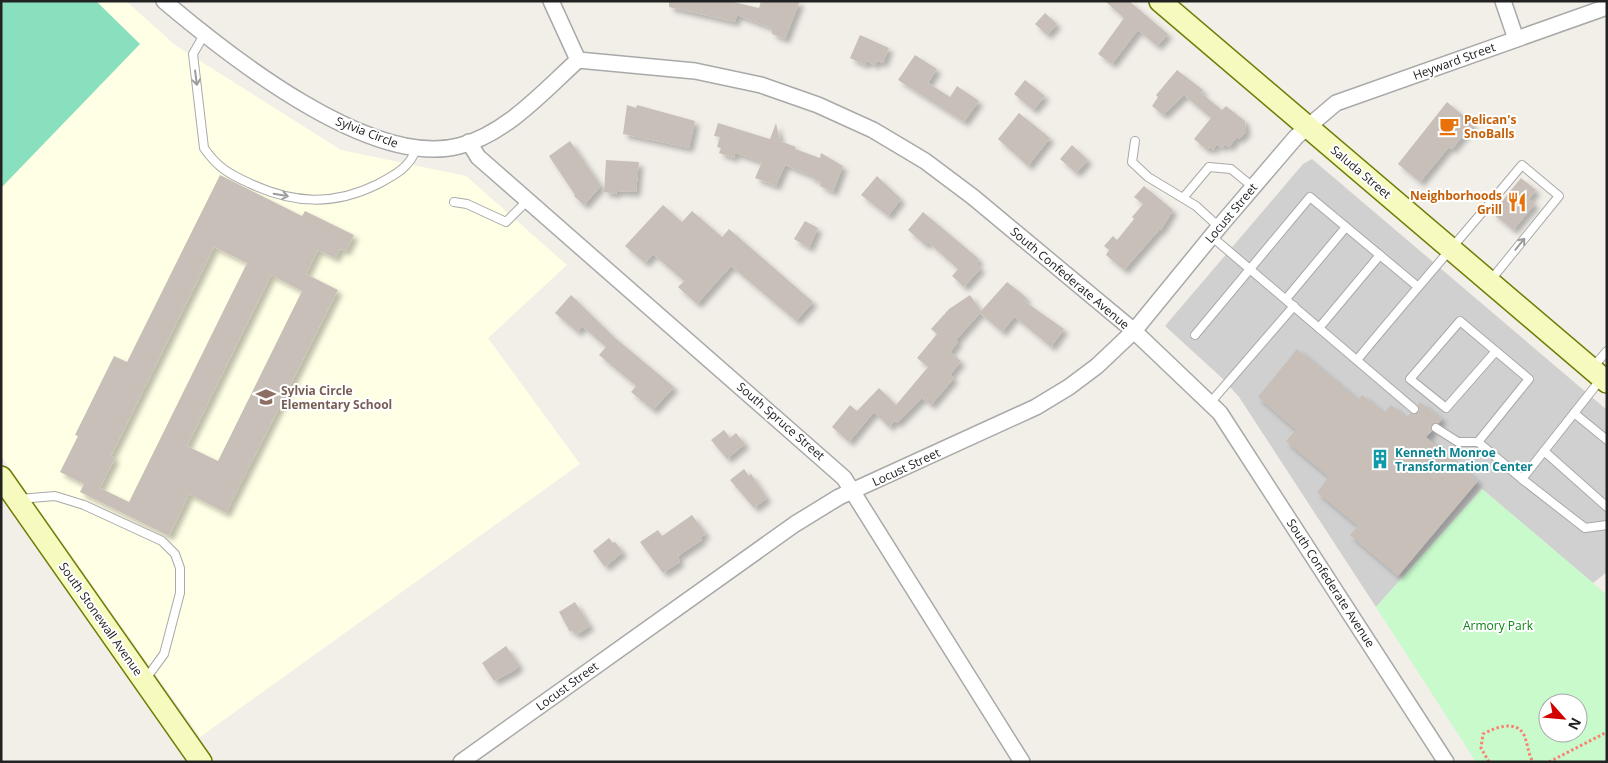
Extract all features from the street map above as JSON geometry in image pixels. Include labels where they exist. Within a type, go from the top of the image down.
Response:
[{"type":"main road","name":"Saluda Street","points":[[1160,1],[1600,376]]},
{"type":"main road","name":"South Stonewall Avenue","points":[[1,477],[201,762]]},
{"type":"street","name":"Sylvia Circle","points":[[164,1],[264,77],[305,105],[344,125],[371,136],[416,148],[435,149],[469,142],[486,136],[525,108],[578,60]]},
{"type":"street","points":[[551,1],[578,60]]},
{"type":"street","points":[[1503,1],[1516,39]]},
{"type":"street","name":"Heyward Street","points":[[1307,126],[1336,103],[1607,7]]},
{"type":"street","name":"South Confederate Avenue","points":[[578,60],[695,71],[760,85],[818,105],[873,130],[925,161],[973,197],[1134,331],[1220,413],[1446,762]]},
{"type":"street","name":"Locust Street","points":[[461,762],[758,548],[836,499],[1036,407],[1090,371],[1134,331],[1215,231],[1307,126]]},
{"type":"street","name":"South Spruce Street","points":[[469,142],[478,157],[527,201],[820,454],[844,478],[1022,762]]},
{"type":"lane","points":[[205,33],[193,54],[204,148],[213,162],[223,171],[274,195],[309,200],[331,199],[364,191],[395,175],[412,161],[416,148]]},
{"type":"lane","points":[[1134,142],[1132,162],[1148,178],[1196,206],[1215,231],[1250,268],[1414,409]]},
{"type":"lane","points":[[1357,360],[1417,286],[1452,249],[1522,164],[1559,196],[1489,282]]},
{"type":"lane","points":[[1183,198],[1209,167],[1231,169],[1253,187]]},
{"type":"lane","points":[[1195,335],[1310,197],[1417,286]]},
{"type":"lane","points":[[454,202],[467,204],[506,222],[527,201]]},
{"type":"lane","points":[[1286,299],[1346,226]]},
{"type":"lane","points":[[1319,328],[1380,255]]},
{"type":"lane","points":[[1210,403],[1294,306]]},
{"type":"lane","points":[[1478,442],[1529,379],[1496,351],[1460,321],[1410,379],[1446,408],[1496,351]]},
{"type":"lane","points":[[1522,479],[1574,413],[1600,376],[1607,351]]},
{"type":"lane","points":[[1574,413],[1607,440]]},
{"type":"lane","points":[[1436,428],[1458,442],[1478,442],[1584,528],[1607,525]]},
{"type":"lane","points":[[1544,451],[1607,506]]},
{"type":"lane","points":[[17,499],[55,496],[84,505],[162,541],[175,554],[180,568],[180,593],[164,654],[144,681]]},
{"type":"path","points":[[1489,762],[1481,748],[1483,734],[1505,726],[1513,727],[1523,734],[1534,762]]},
{"type":"path","points":[[1549,762],[1607,732]]},
{"type":"shaded area","name":"Sylvia Circle Elementary School","points":[[1,1],[126,1],[175,45],[341,150],[466,176],[567,265],[488,338],[580,464],[200,737],[1,456]]},
{"type":"shaded area","points":[[1312,159],[1607,410],[1607,572],[1593,583],[1482,489],[1376,607],[1239,397],[1222,378],[1165,326],[1303,164]]},
{"type":"green space","points":[[1,1],[96,1],[140,44],[1,188]]},
{"type":"green space","name":"Armory Park","points":[[1482,489],[1607,595],[1607,762],[1476,762],[1376,607]]},
{"type":"building","points":[[669,1],[729,1],[759,8],[761,1],[800,1],[785,39],[772,34],[772,28],[737,15],[735,22],[669,7]]},
{"type":"building","points":[[1105,1],[1129,1],[1168,34],[1157,46],[1138,30],[1112,64],[1098,54],[1124,18]]},
{"type":"building","points":[[1045,13],[1057,24],[1047,35],[1035,24]]},
{"type":"building","points":[[860,35],[889,48],[883,63],[877,61],[875,65],[866,61],[865,65],[850,58]]},
{"type":"building","points":[[915,55],[937,69],[928,83],[950,97],[957,86],[979,101],[964,122],[898,80]]},
{"type":"building","points":[[1177,70],[1203,90],[1201,93],[1222,110],[1226,106],[1245,121],[1246,132],[1239,139],[1237,137],[1229,147],[1225,144],[1222,148],[1217,144],[1213,150],[1210,147],[1207,150],[1194,139],[1211,118],[1184,95],[1163,115],[1152,106],[1158,97],[1156,95]]},
{"type":"building","points":[[1025,80],[1045,96],[1033,110],[1014,94]]},
{"type":"building","points":[[1447,102],[1473,124],[1452,149],[1449,147],[1420,182],[1398,164]]},
{"type":"building","points":[[627,105],[636,108],[637,105],[695,121],[689,148],[623,134]]},
{"type":"building","points":[[1019,113],[1050,138],[1028,166],[998,139]]},
{"type":"building","points":[[718,123],[770,139],[776,123],[780,141],[820,158],[821,153],[843,166],[833,192],[820,186],[821,182],[810,177],[810,175],[785,165],[776,186],[755,178],[762,162],[735,153],[734,158],[719,153],[721,148],[717,147],[720,137],[714,136]]},
{"type":"building","points":[[570,141],[601,186],[584,205],[574,196],[549,156]]},
{"type":"building","points":[[1072,145],[1088,160],[1076,173],[1060,159]]},
{"type":"building","points":[[606,160],[639,162],[636,192],[617,191],[616,194],[604,192]]},
{"type":"building","points":[[220,175],[302,216],[305,211],[354,235],[346,251],[340,249],[335,258],[318,250],[306,274],[338,290],[226,513],[189,494],[169,536],[80,492],[84,484],[60,472],[78,436],[75,435],[114,356],[127,362]],"holes":[[[214,247],[247,263],[129,502],[100,488],[115,458],[111,456]],[[271,275],[302,291],[218,461],[187,446]]]},
{"type":"building","points":[[877,176],[901,199],[888,216],[861,195]]},
{"type":"building","name":"Neighborhoods Grill","points":[[1521,178],[1536,190],[1529,199],[1535,204],[1513,230],[1492,213]]},
{"type":"building","points":[[1144,186],[1173,210],[1161,230],[1124,270],[1106,255],[1109,250],[1104,246],[1113,236],[1117,240],[1134,219],[1132,217],[1143,204],[1134,197]]},
{"type":"building","points":[[663,205],[682,222],[692,211],[722,237],[729,229],[813,302],[796,321],[731,266],[697,304],[678,287],[684,281],[653,254],[645,263],[625,246]]},
{"type":"building","points":[[923,212],[979,259],[976,264],[981,268],[964,287],[952,276],[958,269],[928,242],[925,245],[908,230]]},
{"type":"building","points":[[805,221],[818,228],[809,248],[794,239]]},
{"type":"building","points":[[1007,282],[1027,298],[1024,301],[1064,329],[1051,347],[1014,317],[1002,332],[980,313],[956,340],[958,342],[950,352],[961,361],[950,375],[954,378],[931,405],[922,398],[897,423],[894,421],[889,427],[874,412],[849,442],[832,427],[850,405],[857,411],[879,388],[896,405],[928,367],[917,358],[937,334],[931,329],[949,309],[970,295],[981,311]]},
{"type":"building","points":[[571,295],[614,337],[674,387],[653,410],[631,392],[636,386],[599,355],[606,347],[582,326],[577,332],[555,313]]},
{"type":"building","name":"Kenneth Monroe Transformation Center","points":[[1297,349],[1358,400],[1362,395],[1384,413],[1391,405],[1406,418],[1411,413],[1419,412],[1418,405],[1420,402],[1442,419],[1439,423],[1432,425],[1432,431],[1426,437],[1478,481],[1398,576],[1350,535],[1358,526],[1317,492],[1329,477],[1286,441],[1296,430],[1258,397]]},
{"type":"building","points":[[724,430],[730,438],[736,433],[745,444],[727,459],[711,440]]},
{"type":"building","points":[[744,469],[749,476],[751,474],[767,498],[754,508],[730,480]]},
{"type":"building","points":[[692,515],[706,534],[700,538],[702,540],[678,556],[680,562],[663,573],[640,542],[658,530],[662,536]]},
{"type":"building","points":[[609,538],[623,552],[605,567],[593,551]]},
{"type":"building","points":[[575,602],[590,626],[576,635],[572,630],[570,632],[559,612]]},
{"type":"building","points":[[506,646],[519,665],[515,670],[494,681],[482,663]]},
{"type":"place","name":"Pelican's SnoBalls","points":[[1449,126]]},
{"type":"place","name":"Neighborhoods Grill","points":[[1517,202]]},
{"type":"place","name":"Sylvia Circle Elementary School","points":[[266,397]]},
{"type":"place","name":"Kenneth Monroe Transformation Center","points":[[1380,459]]}]
